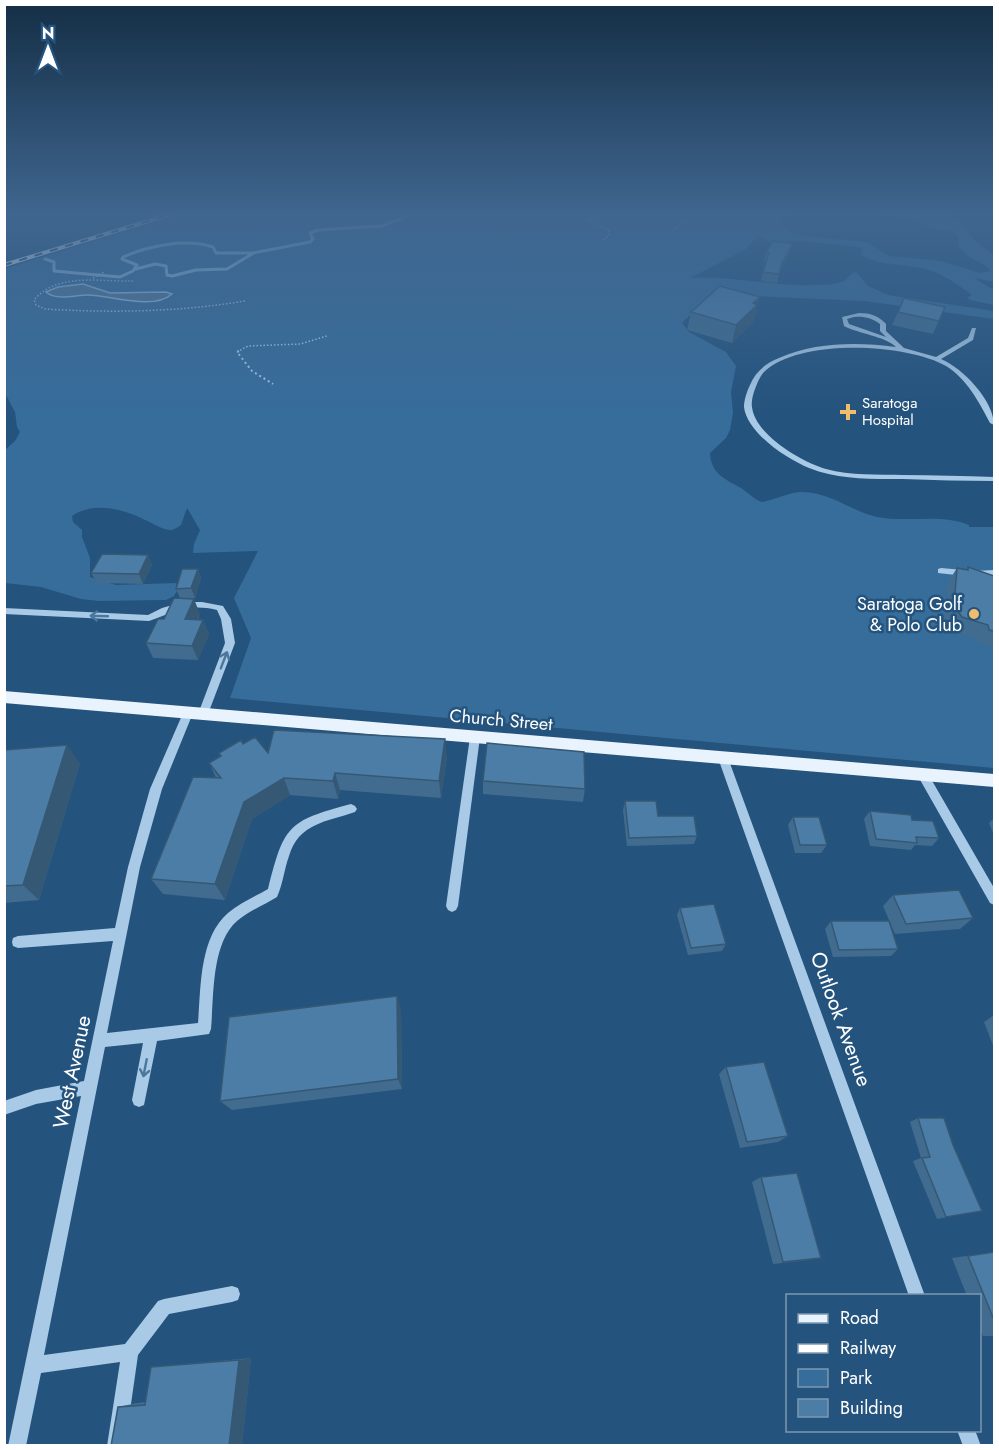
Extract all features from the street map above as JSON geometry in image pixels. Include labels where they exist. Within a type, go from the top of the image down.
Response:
[{"type":"main road","name":"Church Street","points":[[7,698],[994,780]]},
{"type":"street","points":[[891,341],[879,318],[853,315],[844,318],[846,325],[854,330],[871,332],[904,349]]},
{"type":"street","points":[[937,359],[971,339],[974,329]]},
{"type":"street","points":[[994,423],[976,391],[948,364],[904,349],[860,345],[825,348],[793,355],[762,370],[752,387],[748,407],[760,430],[779,449],[814,468],[856,476],[994,478]]},
{"type":"street","points":[[941,571],[982,579],[994,573]]},
{"type":"street","name":"West Avenue","points":[[4,611],[150,618],[162,610],[208,604],[220,608],[226,619],[230,644],[156,789],[134,867],[17,1446]]},
{"type":"street","points":[[452,906],[475,737]]},
{"type":"street","name":"Outlook Avenue","points":[[723,758],[916,1294]]},
{"type":"street","points":[[923,775],[994,900]]},
{"type":"street","points":[[100,1041],[204,1029],[209,979],[215,947],[222,929],[234,916],[273,893],[285,848],[292,834],[304,824],[351,809]]},
{"type":"street","points":[[18,942],[121,934]]},
{"type":"street","points":[[139,1100],[151,1035]]},
{"type":"street","points":[[4,1108],[36,1097],[90,1087]]},
{"type":"street","points":[[116,1446],[130,1352],[164,1307],[232,1294]]},
{"type":"street","points":[[33,1365],[130,1352]]},
{"type":"street","points":[[966,1432],[972,1446]]},
{"type":"path","points":[[82,281],[38,292],[34,300],[36,305],[45,309],[110,312],[213,306],[245,301]]},
{"type":"path","points":[[109,281],[134,281]]},
{"type":"path","points":[[273,384],[252,371],[238,356],[239,349],[250,345],[285,345],[315,341],[327,336]]},
{"type":"path","points":[[310,345],[315,341]]},
{"type":"green space","name":"Saratoga Golf & Polo Club","points":[[4,281],[748,281],[824,285],[844,281],[863,281],[868,286],[888,295],[994,311],[994,319],[865,301],[731,295],[703,302],[682,323],[689,332],[726,352],[736,366],[731,392],[733,413],[730,430],[726,438],[710,453],[711,460],[720,475],[756,499],[762,502],[797,492],[812,493],[831,498],[877,517],[947,520],[958,521],[969,527],[994,527],[994,768],[230,698],[251,638],[234,598],[258,551],[193,553],[200,530],[187,508],[181,525],[172,530],[109,508],[89,509],[72,516],[73,522],[82,530],[82,537],[90,558],[90,577],[116,585],[176,583],[178,589],[174,596],[166,600],[99,601],[81,599],[41,587],[5,583],[5,450],[15,441],[20,432],[15,412],[5,393]]},
{"type":"green space","name":"Saratoga Golf & Polo Club","points":[[951,281],[978,281],[994,290],[994,305],[970,300],[967,297],[971,296]]},
{"type":"shaded area","points":[[83,284],[110,293],[166,292],[172,294],[164,299],[143,302],[88,295],[60,297],[46,292],[58,287]]},
{"type":"building","points":[[720,286],[760,297],[753,303],[757,305],[736,325],[691,312]]},
{"type":"building","points":[[904,298],[945,307],[939,321],[898,312]]},
{"type":"building","points":[[102,554],[148,555],[139,574],[91,573]]},
{"type":"building","points":[[968,567],[994,576],[994,631],[989,630],[988,625],[962,617],[954,606],[957,568],[968,570]]},
{"type":"building","points":[[182,569],[198,569],[191,588],[176,589]]},
{"type":"building","points":[[174,598],[194,599],[185,619],[203,620],[192,646],[146,643],[158,619],[164,619]]},
{"type":"building","points":[[274,730],[445,739],[439,781],[335,773],[333,781],[284,778],[244,802],[215,884],[151,879],[193,777],[221,778],[209,763],[221,756],[219,753],[241,740],[243,744],[255,737],[268,753]]},
{"type":"building","points":[[487,743],[584,752],[585,789],[483,781]]},
{"type":"building","points":[[67,745],[23,885],[4,886],[4,750]]},
{"type":"building","points":[[625,801],[656,801],[658,816],[694,816],[697,836],[629,838]]},
{"type":"building","points":[[870,811],[911,815],[912,820],[933,821],[939,838],[916,837],[917,843],[876,839]]},
{"type":"building","points":[[793,817],[819,817],[827,845],[800,845]]},
{"type":"building","points":[[959,890],[973,918],[906,924],[893,895]]},
{"type":"building","points":[[714,904],[726,944],[691,948],[680,908]]},
{"type":"building","points":[[831,921],[889,921],[898,949],[839,950]]},
{"type":"building","points":[[397,996],[398,1079],[220,1101],[229,1017]]},
{"type":"building","points":[[764,1062],[788,1136],[747,1142],[726,1067]]},
{"type":"building","points":[[918,1118],[944,1118],[953,1145],[982,1211],[946,1217],[922,1158],[930,1157]]},
{"type":"building","points":[[797,1173],[821,1258],[783,1262],[761,1177]]},
{"type":"building","points":[[994,1252],[994,1320],[968,1256]]},
{"type":"building","points":[[239,1360],[229,1446],[111,1446],[118,1407],[145,1405],[151,1367]]},
{"type":"place","name":"Saratoga Hospital","points":[[848,412]]},
{"type":"place","name":"Saratoga Golf & Polo Club","points":[[974,614]]}]
